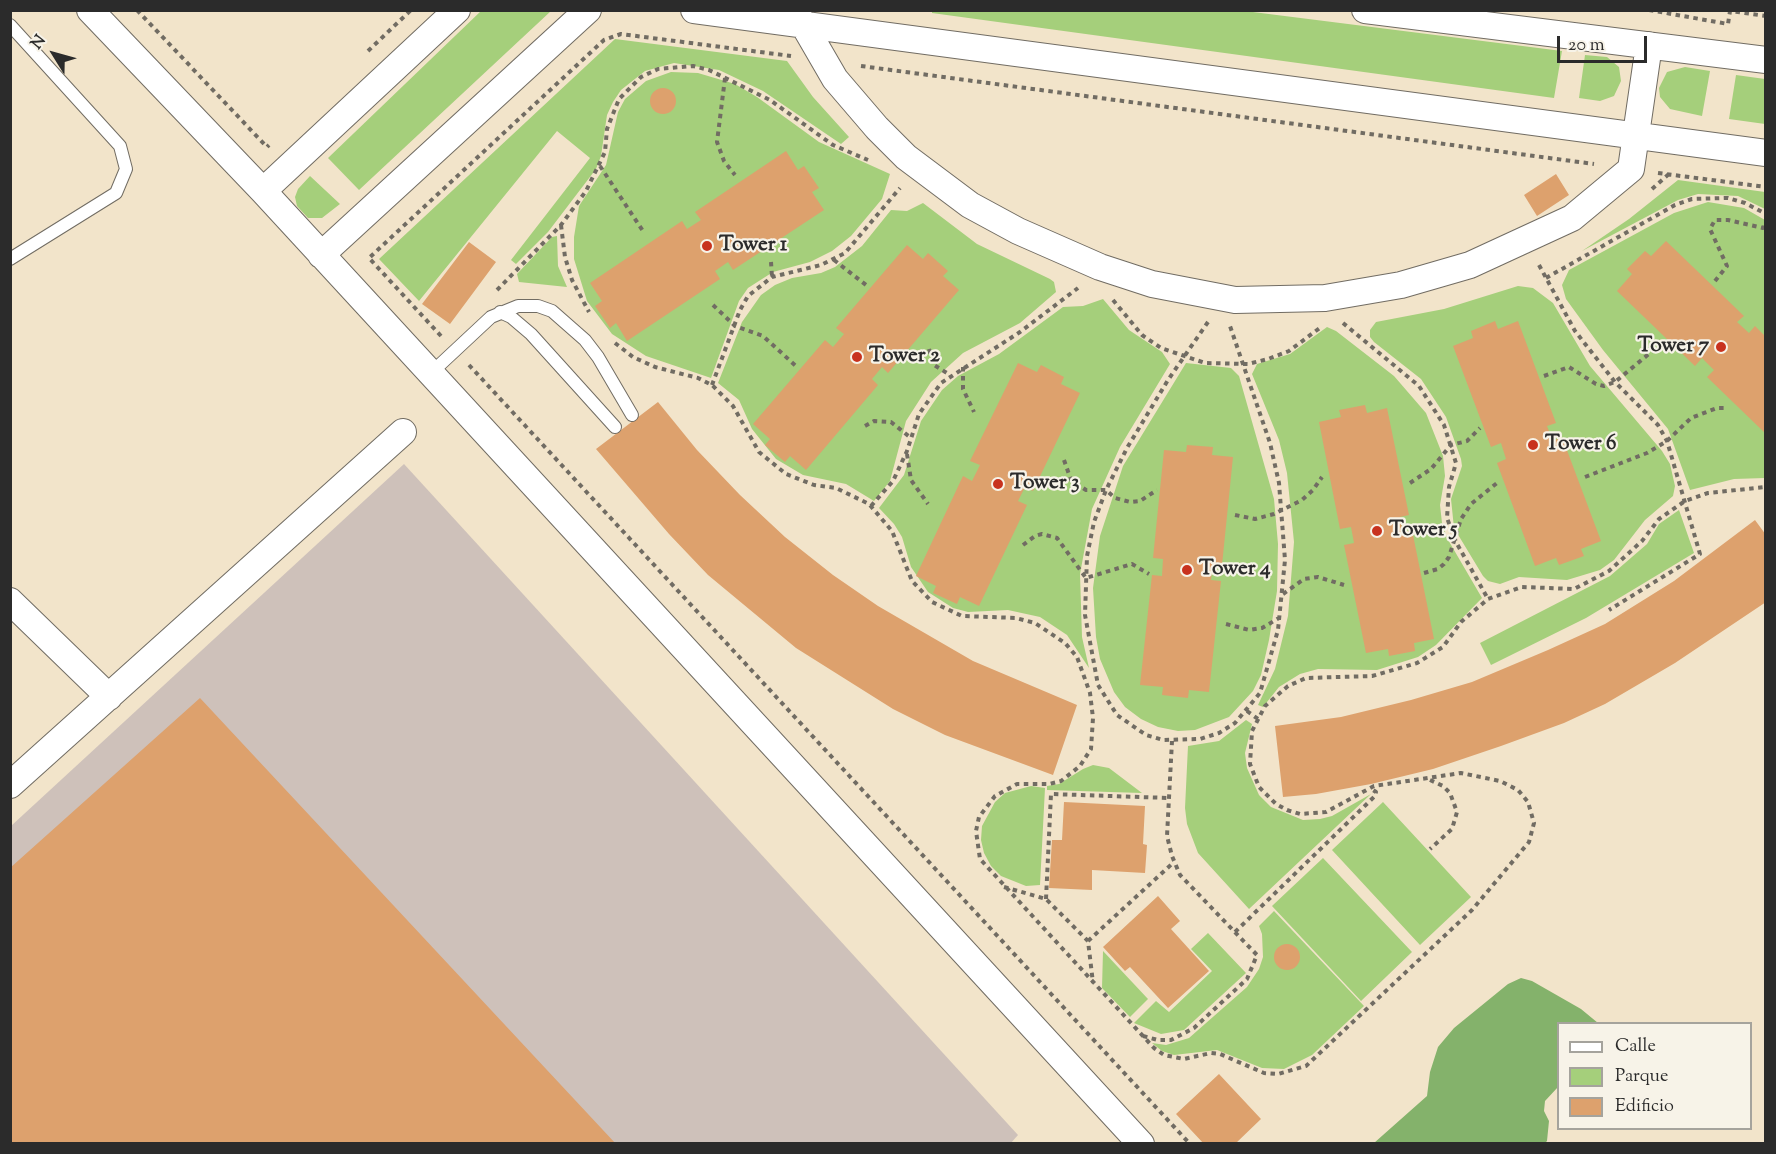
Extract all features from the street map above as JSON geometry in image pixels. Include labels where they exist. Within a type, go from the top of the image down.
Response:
[{"type":"street","points":[[90,10],[263,191],[1141,1143]]},
{"type":"street","points":[[263,191],[457,10]]},
{"type":"street","points":[[321,255],[588,10]]},
{"type":"street","points":[[694,10],[798,17],[1766,153]]},
{"type":"street","points":[[1365,10],[1766,60]]},
{"type":"street","points":[[798,17],[823,61],[856,103],[906,157],[970,205],[1018,231],[1100,267],[1152,284],[1235,300],[1325,298],[1401,285],[1470,265],[1572,218],[1631,169],[1649,45]]},
{"type":"street","points":[[10,785],[403,432]]},
{"type":"street","points":[[10,601],[109,697]]},
{"type":"lane","points":[[10,25],[120,146],[126,169],[116,193],[10,260]]},
{"type":"lane","points":[[431,373],[490,317],[518,306],[538,306],[552,311],[570,324],[598,357],[632,415]]},
{"type":"lane","points":[[500,312],[531,334],[615,427]]},
{"type":"path","points":[[137,10],[267,147],[273,141]]},
{"type":"path","points":[[361,58],[411,10]]},
{"type":"path","points":[[1649,10],[1728,24],[1730,11],[1766,16]]},
{"type":"path","points":[[1190,1143],[369,258],[604,40],[621,34],[1766,187]]},
{"type":"path","points":[[494,292],[561,225],[586,191],[600,166],[611,114],[619,99],[641,77],[658,69],[693,66],[750,88],[832,145],[871,161]]},
{"type":"path","points":[[725,78],[717,142],[724,161],[735,175]]},
{"type":"path","points":[[600,166],[643,231]]},
{"type":"path","points":[[1646,194],[1669,174]]},
{"type":"path","points":[[712,386],[748,296],[772,277],[834,260],[856,243],[907,179]]},
{"type":"path","points":[[1546,278],[1674,205],[1692,199],[1728,198],[1745,203],[1766,214]]},
{"type":"path","points":[[1715,281],[1726,266],[1710,229],[1715,220],[1728,220],[1763,228],[1766,224]]},
{"type":"path","points":[[561,225],[565,257],[572,280],[591,315]]},
{"type":"path","points":[[834,260],[866,285]]},
{"type":"path","points":[[1530,269],[1548,260]]},
{"type":"path","points":[[771,262],[772,277]]},
{"type":"path","points":[[1539,264],[1575,331],[1615,382],[1658,426],[1666,441],[1700,554],[1609,610]]},
{"type":"path","points":[[871,506],[893,481],[927,399],[950,375],[1020,333],[1079,287],[1073,285]]},
{"type":"path","points":[[1122,302],[1112,300],[1142,335],[1182,357],[1205,363],[1243,364],[1289,351],[1324,325],[1308,326]]},
{"type":"path","points":[[713,305],[735,326],[763,336],[797,367]]},
{"type":"path","points":[[1198,320],[1239,325]]},
{"type":"path","points":[[1208,322],[1182,357],[1127,448],[1106,490],[1094,522],[1086,578],[1088,639],[1098,685],[1106,700],[1131,726],[1146,735],[1172,741],[1200,739],[1219,733],[1247,711],[1260,693],[1267,675],[1279,618],[1285,560],[1282,509],[1270,443],[1229,324]]},
{"type":"path","points":[[1343,323],[1419,386],[1444,425],[1456,463],[1446,502],[1447,518],[1454,537],[1488,598]]},
{"type":"path","points":[[1334,324],[1351,323]]},
{"type":"path","points":[[611,340],[633,357],[655,367],[698,378],[712,386],[733,406],[749,436],[773,465],[799,481],[836,488],[853,494],[871,506],[892,531],[912,581],[932,602],[962,616],[1016,618],[1035,623],[1065,643],[1077,657],[1085,675],[1093,718],[1093,743],[1087,757],[1072,775],[1049,784],[1017,784],[1005,788],[986,805],[976,831],[980,859],[1154,1048],[1174,1058],[1220,1054],[1264,1073],[1278,1074],[1306,1066],[1472,910],[1529,842],[1534,823],[1528,802],[1518,790],[1481,775],[1461,774],[1393,782],[1370,788],[1326,813],[1300,814],[1276,804],[1258,787],[1250,764],[1250,744],[1258,719],[1276,695],[1301,680],[1372,676],[1395,671],[1432,656],[1443,647],[1461,622],[1488,598],[1522,587],[1574,589],[1592,581],[1626,557],[1659,519],[1685,501],[1708,493],[1766,487]]},
{"type":"path","points":[[1544,376],[1569,367],[1596,384],[1604,386],[1615,382],[1662,343]]},
{"type":"path","points":[[929,349],[934,365],[950,375]]},
{"type":"path","points":[[963,367],[963,389],[974,412]]},
{"type":"path","points":[[1585,477],[1647,453],[1666,441],[1691,418],[1717,408],[1728,408]]},
{"type":"path","points":[[865,426],[874,422],[891,422],[911,438]]},
{"type":"path","points":[[1410,483],[1431,469],[1451,445],[1467,441],[1480,428]]},
{"type":"path","points":[[907,451],[911,480],[928,504]]},
{"type":"path","points":[[1064,460],[1071,480],[1079,487],[1094,491],[1106,490],[1115,498],[1130,502],[1140,501],[1158,490]]},
{"type":"path","points":[[1235,515],[1255,519],[1282,509],[1302,500],[1322,477]]},
{"type":"path","points":[[1424,573],[1438,569],[1444,564],[1449,557],[1454,537],[1471,504],[1497,483]]},
{"type":"path","points":[[1023,545],[1042,534],[1057,538],[1086,578]]},
{"type":"path","points":[[1086,578],[1132,564],[1149,574]]},
{"type":"path","points":[[1282,595],[1298,582],[1318,577],[1344,585]]},
{"type":"path","points":[[1226,624],[1249,630],[1262,628],[1279,618]]},
{"type":"path","points":[[1247,711],[1258,719]]},
{"type":"path","points":[[1140,1035],[1158,1040],[1183,1035],[1247,979],[1257,955],[1180,875],[1174,862],[1167,836],[1172,741]]},
{"type":"path","points":[[1428,779],[1443,786],[1450,793],[1457,812],[1452,829],[1430,849]]},
{"type":"path","points":[[1235,932],[1375,796],[1376,792],[1370,788]]},
{"type":"path","points":[[1046,899],[1052,794],[1168,798]]},
{"type":"path","points":[[1088,941],[1174,862]]},
{"type":"path","points":[[1003,886],[1046,899],[1088,941],[1093,984]]},
{"type":"shaded area","points":[[404,464],[1018,1135],[1010,1144],[11,1144],[11,826]]},
{"type":"green space","points":[[481,11],[551,11],[359,190],[328,158]]},
{"type":"green space","points":[[932,11],[1245,11],[1562,51],[1554,98],[932,13]]},
{"type":"green space","points":[[615,39],[787,61],[813,97],[849,137],[841,144],[763,91],[719,70],[674,63],[645,71],[621,90],[613,102],[607,115],[601,156],[596,169],[548,232],[516,264],[511,260],[590,158],[557,131],[419,301],[379,259]]},
{"type":"green space","points":[[1585,55],[1607,57],[1619,67],[1621,81],[1614,96],[1600,101],[1579,98]]},
{"type":"green space","points":[[1685,67],[1710,71],[1702,116],[1670,109],[1660,97],[1659,88],[1667,72]]},
{"type":"green space","points":[[671,72],[698,73],[735,84],[757,97],[819,142],[890,174],[882,199],[851,236],[832,251],[810,262],[773,272],[748,288],[739,301],[711,378],[646,356],[612,334],[587,301],[574,259],[574,237],[579,206],[606,165],[618,112],[625,99],[646,81]]},
{"type":"green space","points":[[1736,75],[1765,79],[1765,124],[1729,119]]},
{"type":"green space","points":[[310,176],[340,204],[322,218],[308,218],[297,206],[295,197],[298,189]]},
{"type":"green space","points":[[1678,180],[1765,192],[1765,209],[1738,196],[1698,194],[1678,200],[1582,251],[1629,219]]},
{"type":"green space","points":[[1708,202],[1744,208],[1765,220],[1765,478],[1734,479],[1690,490],[1668,429],[1603,350],[1566,299],[1562,285],[1569,270],[1674,213]]},
{"type":"green space","points":[[923,203],[977,244],[1050,279],[1054,282],[1056,292],[1020,323],[963,353],[931,382],[906,421],[890,481],[874,501],[846,484],[803,475],[776,459],[752,429],[739,400],[718,383],[742,322],[761,295],[775,285],[792,278],[821,273],[835,267],[862,246],[891,210],[907,211]]},
{"type":"green space","points":[[557,236],[558,266],[567,287],[519,282],[517,274],[552,237]]},
{"type":"green space","points":[[1518,286],[1533,288],[1553,303],[1590,366],[1662,451],[1670,464],[1675,486],[1673,496],[1645,520],[1614,560],[1600,570],[1567,580],[1519,577],[1500,584],[1488,581],[1483,576],[1454,528],[1451,499],[1462,466],[1446,417],[1421,379],[1374,342],[1370,337],[1370,330],[1376,322],[1444,309]]},
{"type":"green space","points":[[1103,299],[1129,330],[1162,352],[1170,364],[1120,447],[1092,509],[1080,574],[1082,637],[1089,668],[1067,635],[1040,617],[1008,610],[968,612],[953,608],[928,592],[911,567],[902,537],[894,524],[879,508],[904,475],[921,421],[942,390],[958,376],[999,354],[1063,307],[1083,306]]},
{"type":"green space","points":[[1327,327],[1336,331],[1394,376],[1426,413],[1443,456],[1445,476],[1440,505],[1442,523],[1447,538],[1482,598],[1436,645],[1418,657],[1377,670],[1318,669],[1300,674],[1279,687],[1263,707],[1258,705],[1275,669],[1288,616],[1294,542],[1287,473],[1279,440],[1252,374],[1257,364],[1290,354]]},
{"type":"green space","points":[[1186,363],[1231,368],[1239,376],[1274,499],[1278,544],[1277,591],[1261,675],[1253,691],[1229,717],[1195,730],[1178,731],[1158,727],[1141,719],[1125,707],[1114,692],[1100,659],[1096,637],[1093,588],[1100,536],[1123,466]]},
{"type":"green space","points":[[1679,510],[1694,553],[1586,618],[1491,665],[1480,643],[1610,576],[1647,544],[1659,524]]},
{"type":"green space","points":[[1246,720],[1252,724],[1245,753],[1247,768],[1259,795],[1271,807],[1303,820],[1320,819],[1332,816],[1371,794],[1249,909],[1198,853],[1187,824],[1185,808],[1188,746],[1219,741]]},
{"type":"green space","points":[[1093,765],[1109,768],[1142,793],[1047,790],[1047,786],[1059,784]]},
{"type":"green space","points":[[1031,786],[1045,788],[1040,885],[1026,886],[1001,876],[991,866],[984,853],[981,840],[982,826],[995,802],[1005,793]]},
{"type":"green space","points":[[1383,802],[1471,897],[1420,945],[1332,850]]},
{"type":"green space","points":[[1323,858],[1412,952],[1361,1001],[1272,906]]},
{"type":"green space","points":[[1274,911],[1364,1006],[1312,1055],[1284,1069],[1262,1068],[1217,1050],[1174,1055],[1162,1051],[1152,1043],[1166,1045],[1189,1038],[1247,987],[1259,969],[1263,957],[1262,934],[1259,926]]},
{"type":"green space","points":[[1208,933],[1246,973],[1184,1030],[1161,1034],[1134,1023],[1156,1001],[1169,1012],[1212,971],[1191,949]]},
{"type":"green space","points":[[1103,951],[1148,999],[1130,1017],[1102,988]]},
{"type":"green space","points":[[1521,978],[1532,981],[1581,1009],[1597,1022],[1557,1022],[1557,1088],[1545,1101],[1544,1111],[1549,1121],[1547,1141],[1544,1144],[1374,1143],[1427,1096],[1430,1072],[1438,1047],[1454,1028],[1508,984]]},
{"type":"building","points":[[663,88],[672,92],[676,101],[672,110],[663,114],[654,110],[650,101],[654,92]]},
{"type":"building","name":"Tower 1","points":[[786,151],[798,170],[804,166],[819,188],[812,192],[824,210],[733,270],[728,262],[715,271],[720,279],[627,341],[616,323],[610,328],[595,306],[602,301],[590,283],[682,221],[687,229],[701,220],[695,212]]},
{"type":"building","points":[[1556,174],[1569,195],[1537,216],[1524,195]]},
{"type":"building","name":"Tower 7","points":[[1666,241],[1744,316],[1737,322],[1749,333],[1755,326],[1766,337],[1766,434],[1707,377],[1714,370],[1702,358],[1695,366],[1617,291],[1632,274],[1627,269],[1645,251],[1651,256]]},
{"type":"building","points":[[469,242],[496,262],[450,324],[422,304]]},
{"type":"building","name":"Tower 2","points":[[907,245],[923,259],[928,253],[948,271],[943,276],[959,290],[888,373],[882,367],[872,379],[878,385],[806,470],[790,456],[785,462],[765,445],[770,439],[753,424],[825,340],[833,347],[844,334],[836,328]]},
{"type":"building","name":"Tower 6","points":[[1495,321],[1498,329],[1518,321],[1556,423],[1547,426],[1553,441],[1562,437],[1601,541],[1581,549],[1584,556],[1559,565],[1556,558],[1535,566],[1497,463],[1506,459],[1501,443],[1491,447],[1453,346],[1473,338],[1471,331]]},
{"type":"building","name":"Tower 3","points":[[1018,363],[1037,372],[1041,365],[1064,377],[1061,384],[1080,393],[1033,491],[1025,487],[1018,501],[1027,505],[979,606],[960,597],[957,604],[933,593],[936,586],[916,576],[963,476],[972,481],[980,465],[970,461]]},
{"type":"building","points":[[658,402],[697,450],[740,495],[785,537],[833,575],[878,606],[973,661],[1077,705],[1053,775],[945,735],[893,709],[796,648],[708,575],[669,534],[596,449]]},
{"type":"building","name":"Tower 5","points":[[1365,405],[1367,413],[1387,408],[1409,515],[1400,517],[1403,532],[1412,530],[1434,639],[1414,643],[1415,651],[1389,656],[1388,649],[1366,653],[1344,545],[1354,543],[1351,527],[1340,529],[1319,422],[1341,417],[1339,410]]},
{"type":"building","name":"Tower 4","points":[[1187,445],[1213,447],[1212,455],[1233,457],[1222,565],[1213,565],[1211,580],[1221,581],[1209,692],[1189,690],[1188,698],[1162,695],[1163,687],[1140,685],[1152,575],[1162,576],[1163,559],[1153,558],[1164,450],[1186,452]]},
{"type":"building","points":[[1755,520],[1766,535],[1766,602],[1675,663],[1605,704],[1564,723],[1501,746],[1433,769],[1371,784],[1316,794],[1283,797],[1275,726],[1341,717],[1411,700],[1472,682],[1548,650],[1605,624],[1674,581]]},
{"type":"building","points":[[200,698],[616,1144],[10,1144],[10,868]]},
{"type":"building","points":[[1064,802],[1145,806],[1143,844],[1147,845],[1145,873],[1092,870],[1092,890],[1049,888],[1052,840],[1062,840]]},
{"type":"building","points":[[1158,896],[1180,921],[1171,929],[1209,971],[1168,1008],[1130,967],[1125,971],[1103,947]]},
{"type":"building","points":[[1287,944],[1296,948],[1300,957],[1296,966],[1287,970],[1278,966],[1274,957],[1278,948]]},
{"type":"building","points":[[1219,1074],[1261,1119],[1235,1144],[1204,1144],[1176,1114]]},
{"type":"place","name":"Tower 1","points":[[707,246]]},
{"type":"place","name":"Tower 7","points":[[1721,347]]},
{"type":"place","name":"Tower 2","points":[[857,357]]},
{"type":"place","name":"Tower 6","points":[[1533,445]]},
{"type":"place","name":"Tower 3","points":[[998,484]]},
{"type":"place","name":"Tower 5","points":[[1377,531]]},
{"type":"place","name":"Tower 4","points":[[1187,570]]}]
